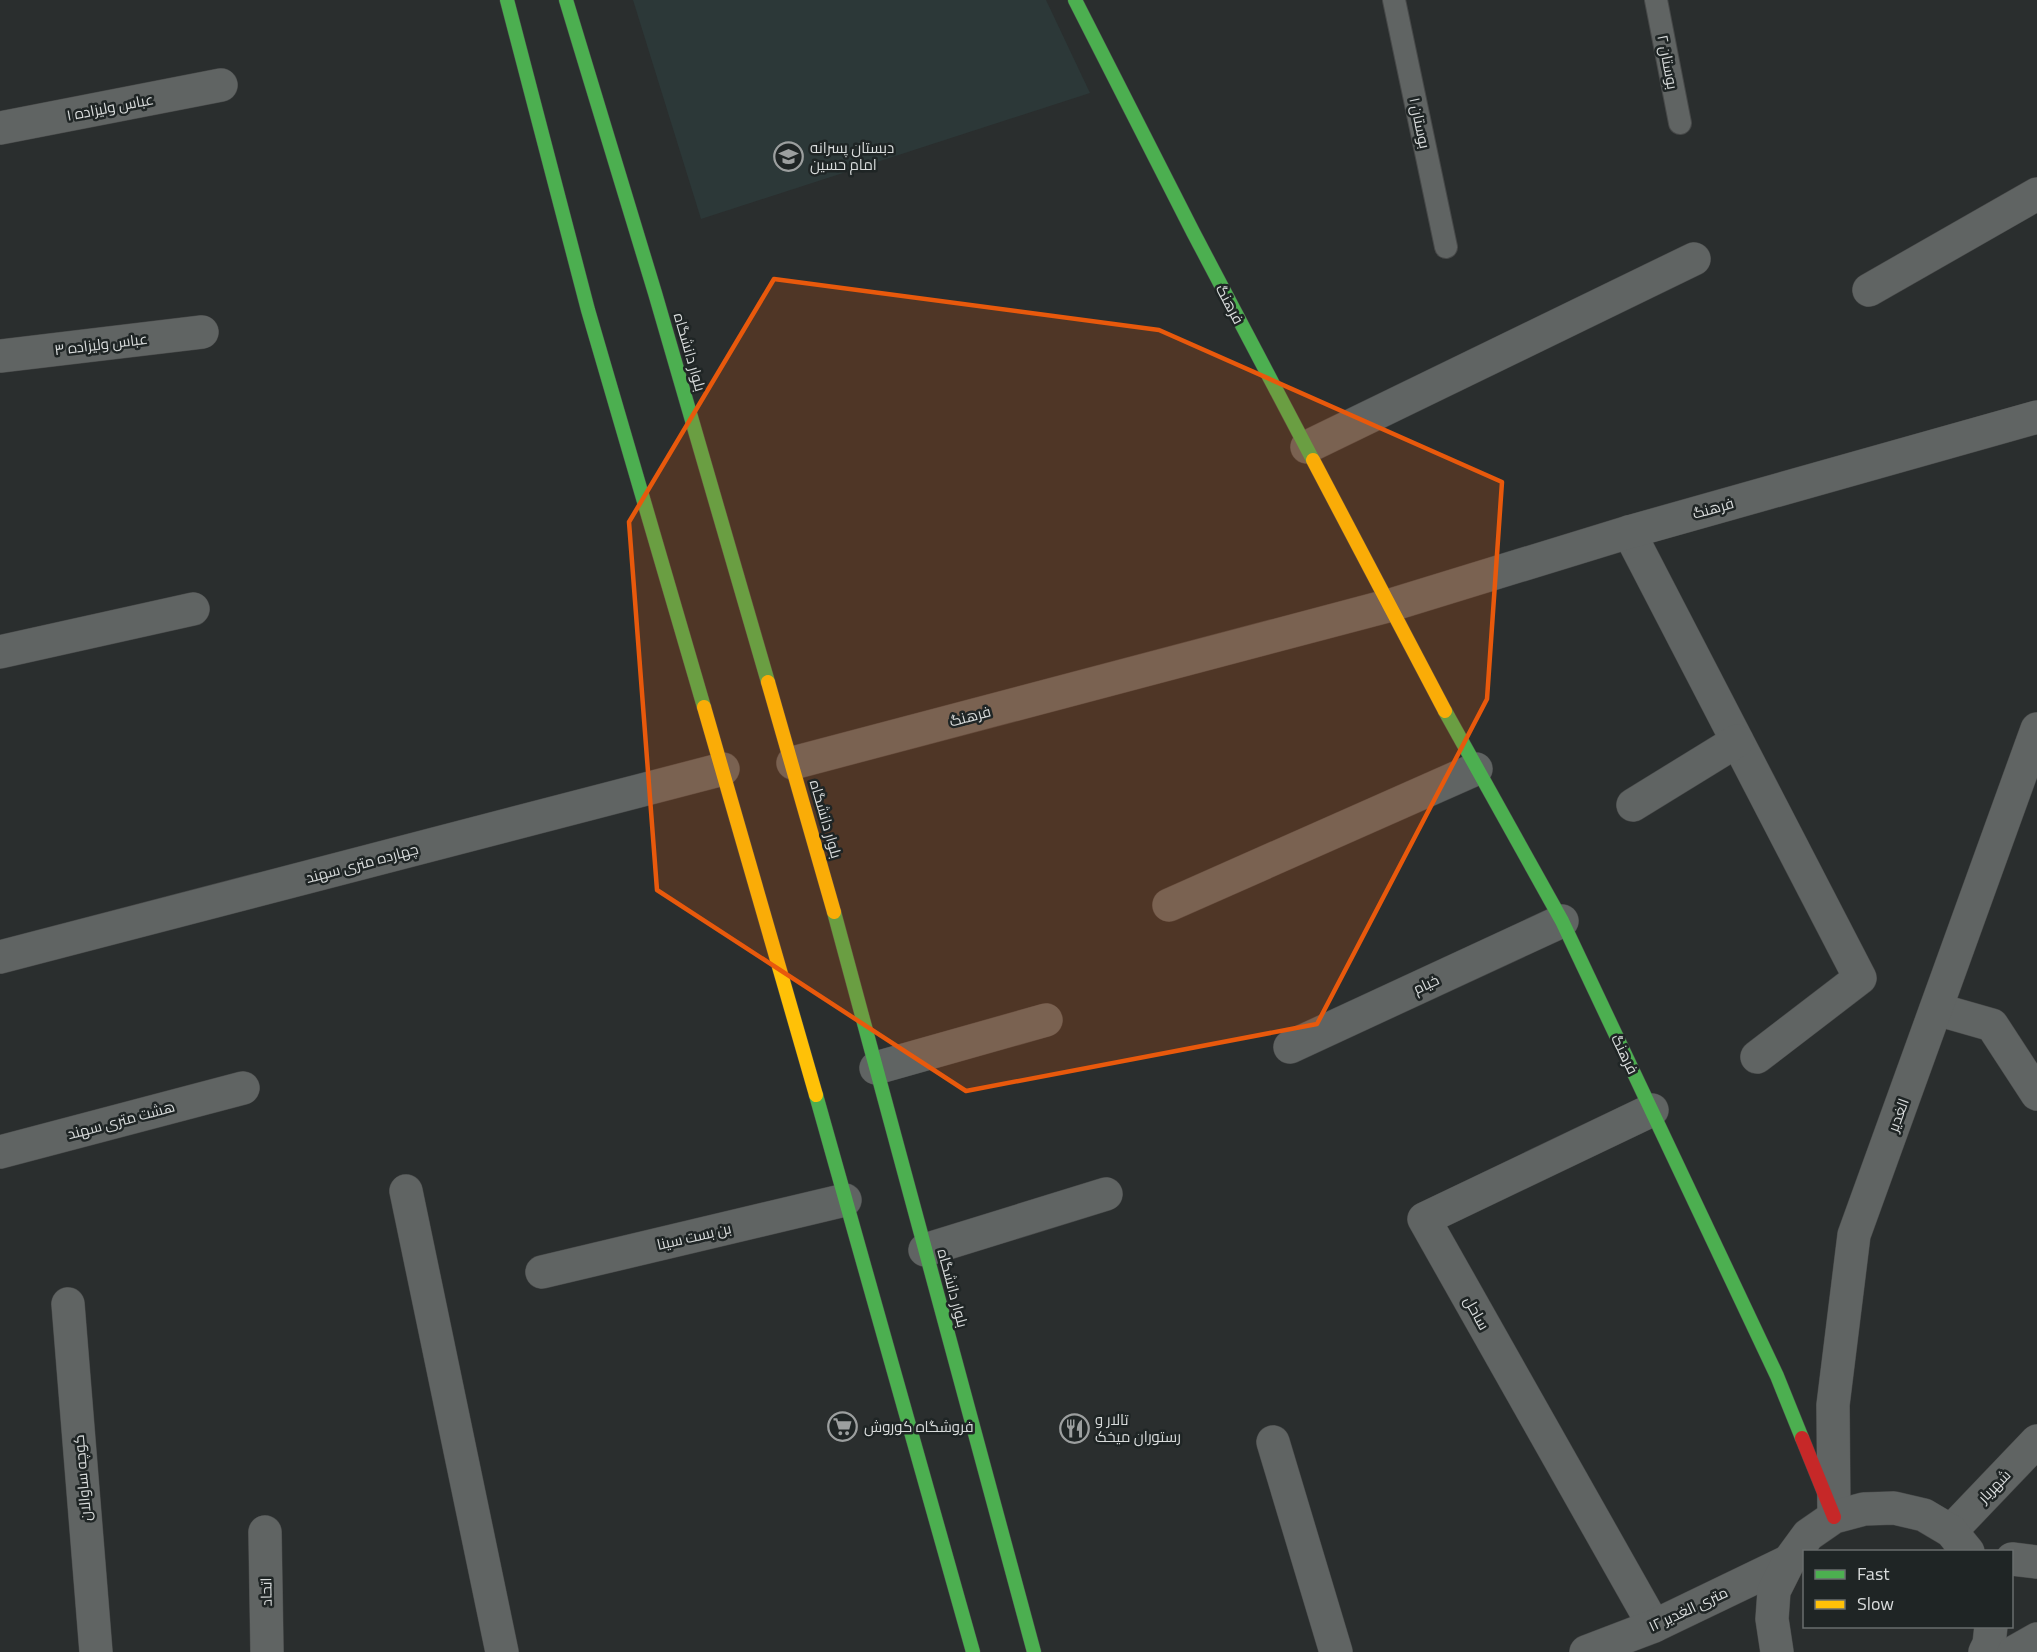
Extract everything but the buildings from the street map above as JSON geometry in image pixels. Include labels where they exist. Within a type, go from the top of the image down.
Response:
[{"type":"main road","points":[[507,0],[588,310],[723,769],[973,1652]]},
{"type":"main road","name":"بلوار دانشگاه","points":[[566,0],[655,293],[793,764],[1034,1652]]},
{"type":"main road","name":"فرهنگ","points":[[1075,0],[1193,232],[1476,769],[1562,921],[1777,1376],[1834,1517]]},
{"type":"street","name":"عباس ولیزاده ۱","points":[[0,128],[221,85]]},
{"type":"street","points":[[1869,290],[2037,194]]},
{"type":"street","points":[[1306,447],[1694,259]]},
{"type":"street","name":"عباس ولیزاده ۳","points":[[0,356],[202,332]]},
{"type":"street","name":"فرهنگ","points":[[793,764],[1391,605],[1629,532],[2037,417]]},
{"type":"street","points":[[1629,532],[1860,978],[1757,1057]]},
{"type":"street","points":[[0,652],[193,609]]},
{"type":"street","name":"الغدیر","points":[[1834,1517],[1833,1405],[1854,1235],[2037,729]]},
{"type":"street","points":[[1633,805],[1737,741]]},
{"type":"street","name":"چهارده متری سهند","points":[[0,957],[723,769]]},
{"type":"street","points":[[1169,905],[1476,769]]},
{"type":"street","name":"خیام","points":[[1290,1047],[1562,921]]},
{"type":"street","points":[[1936,1009],[1992,1025],[2037,1094]]},
{"type":"street","points":[[876,1068],[1046,1020]]},
{"type":"street","name":"هشت متری سهند","points":[[0,1152],[243,1088]]},
{"type":"street","name":"ساحل","points":[[1652,1110],[1424,1219],[1654,1626]]},
{"type":"street","points":[[406,1191],[502,1652]]},
{"type":"street","points":[[925,1250],[1106,1194]]},
{"type":"street","name":"بن بست سینا","points":[[542,1272],[845,1200]]},
{"type":"street","name":"کوچه ساوالان","points":[[68,1304],[96,1652]]},
{"type":"street","name":"شهریار","points":[[1960,1541],[2037,1441]]},
{"type":"street","points":[[1273,1442],[1336,1652]]},
{"type":"street","points":[[1777,1652],[1772,1619],[1774,1591],[1789,1561],[1808,1535],[1834,1517],[1864,1509],[1894,1508],[1924,1515],[1960,1541]]},
{"type":"street","name":"اتحاد","points":[[265,1532],[267,1652]]},
{"type":"street","points":[[2013,1559],[2037,1562]]},
{"type":"street","name":"۱۲ متری الغدیر","points":[[1586,1652],[1654,1626],[1789,1561]]},
{"type":"street","points":[[1985,1652],[1992,1628]]},
{"type":"street","points":[[2013,1652],[2037,1639]]},
{"type":"lane","name":"بوستان ۱","points":[[1394,0],[1446,247]]},
{"type":"lane","name":"بوستان ۲","points":[[1656,0],[1680,123]]},
{"type":"highlighted area","points":[[774,279],[1159,330],[1502,482],[1487,699],[1317,1024],[966,1091],[657,890],[629,522]]},
{"type":"shaded area","name":"دبستان پسرانه امام حسین","points":[[633,0],[1046,0],[1090,93],[701,219]]},
{"type":"traffic: fast","points":[[507,0],[588,310],[704,707]]},
{"type":"traffic: fast","points":[[566,0],[655,293],[768,682]]},
{"type":"traffic: fast","points":[[1075,0],[1193,232],[1313,460]]},
{"type":"traffic: fast","points":[[1445,711],[1562,921],[1777,1376],[1802,1438]]},
{"type":"traffic: fast","points":[[834,912],[1034,1652]]},
{"type":"traffic: fast","points":[[816,1095],[973,1652]]},
{"type":"traffic: slow","points":[[1313,460],[1445,711]]},
{"type":"traffic: slow","points":[[768,682],[834,912]]},
{"type":"traffic: slow","points":[[704,707],[816,1095]]},
{"type":"traffic: jam","points":[[1802,1438],[1834,1517]]},
{"type":"place","name":"دبستان پسرانه امام حسین","points":[[789,156]]},
{"type":"place","name":"فروشگاه کوروش","points":[[843,1426]]},
{"type":"place","name":"تالار و رستوران میخک","points":[[1074,1428]]}]
